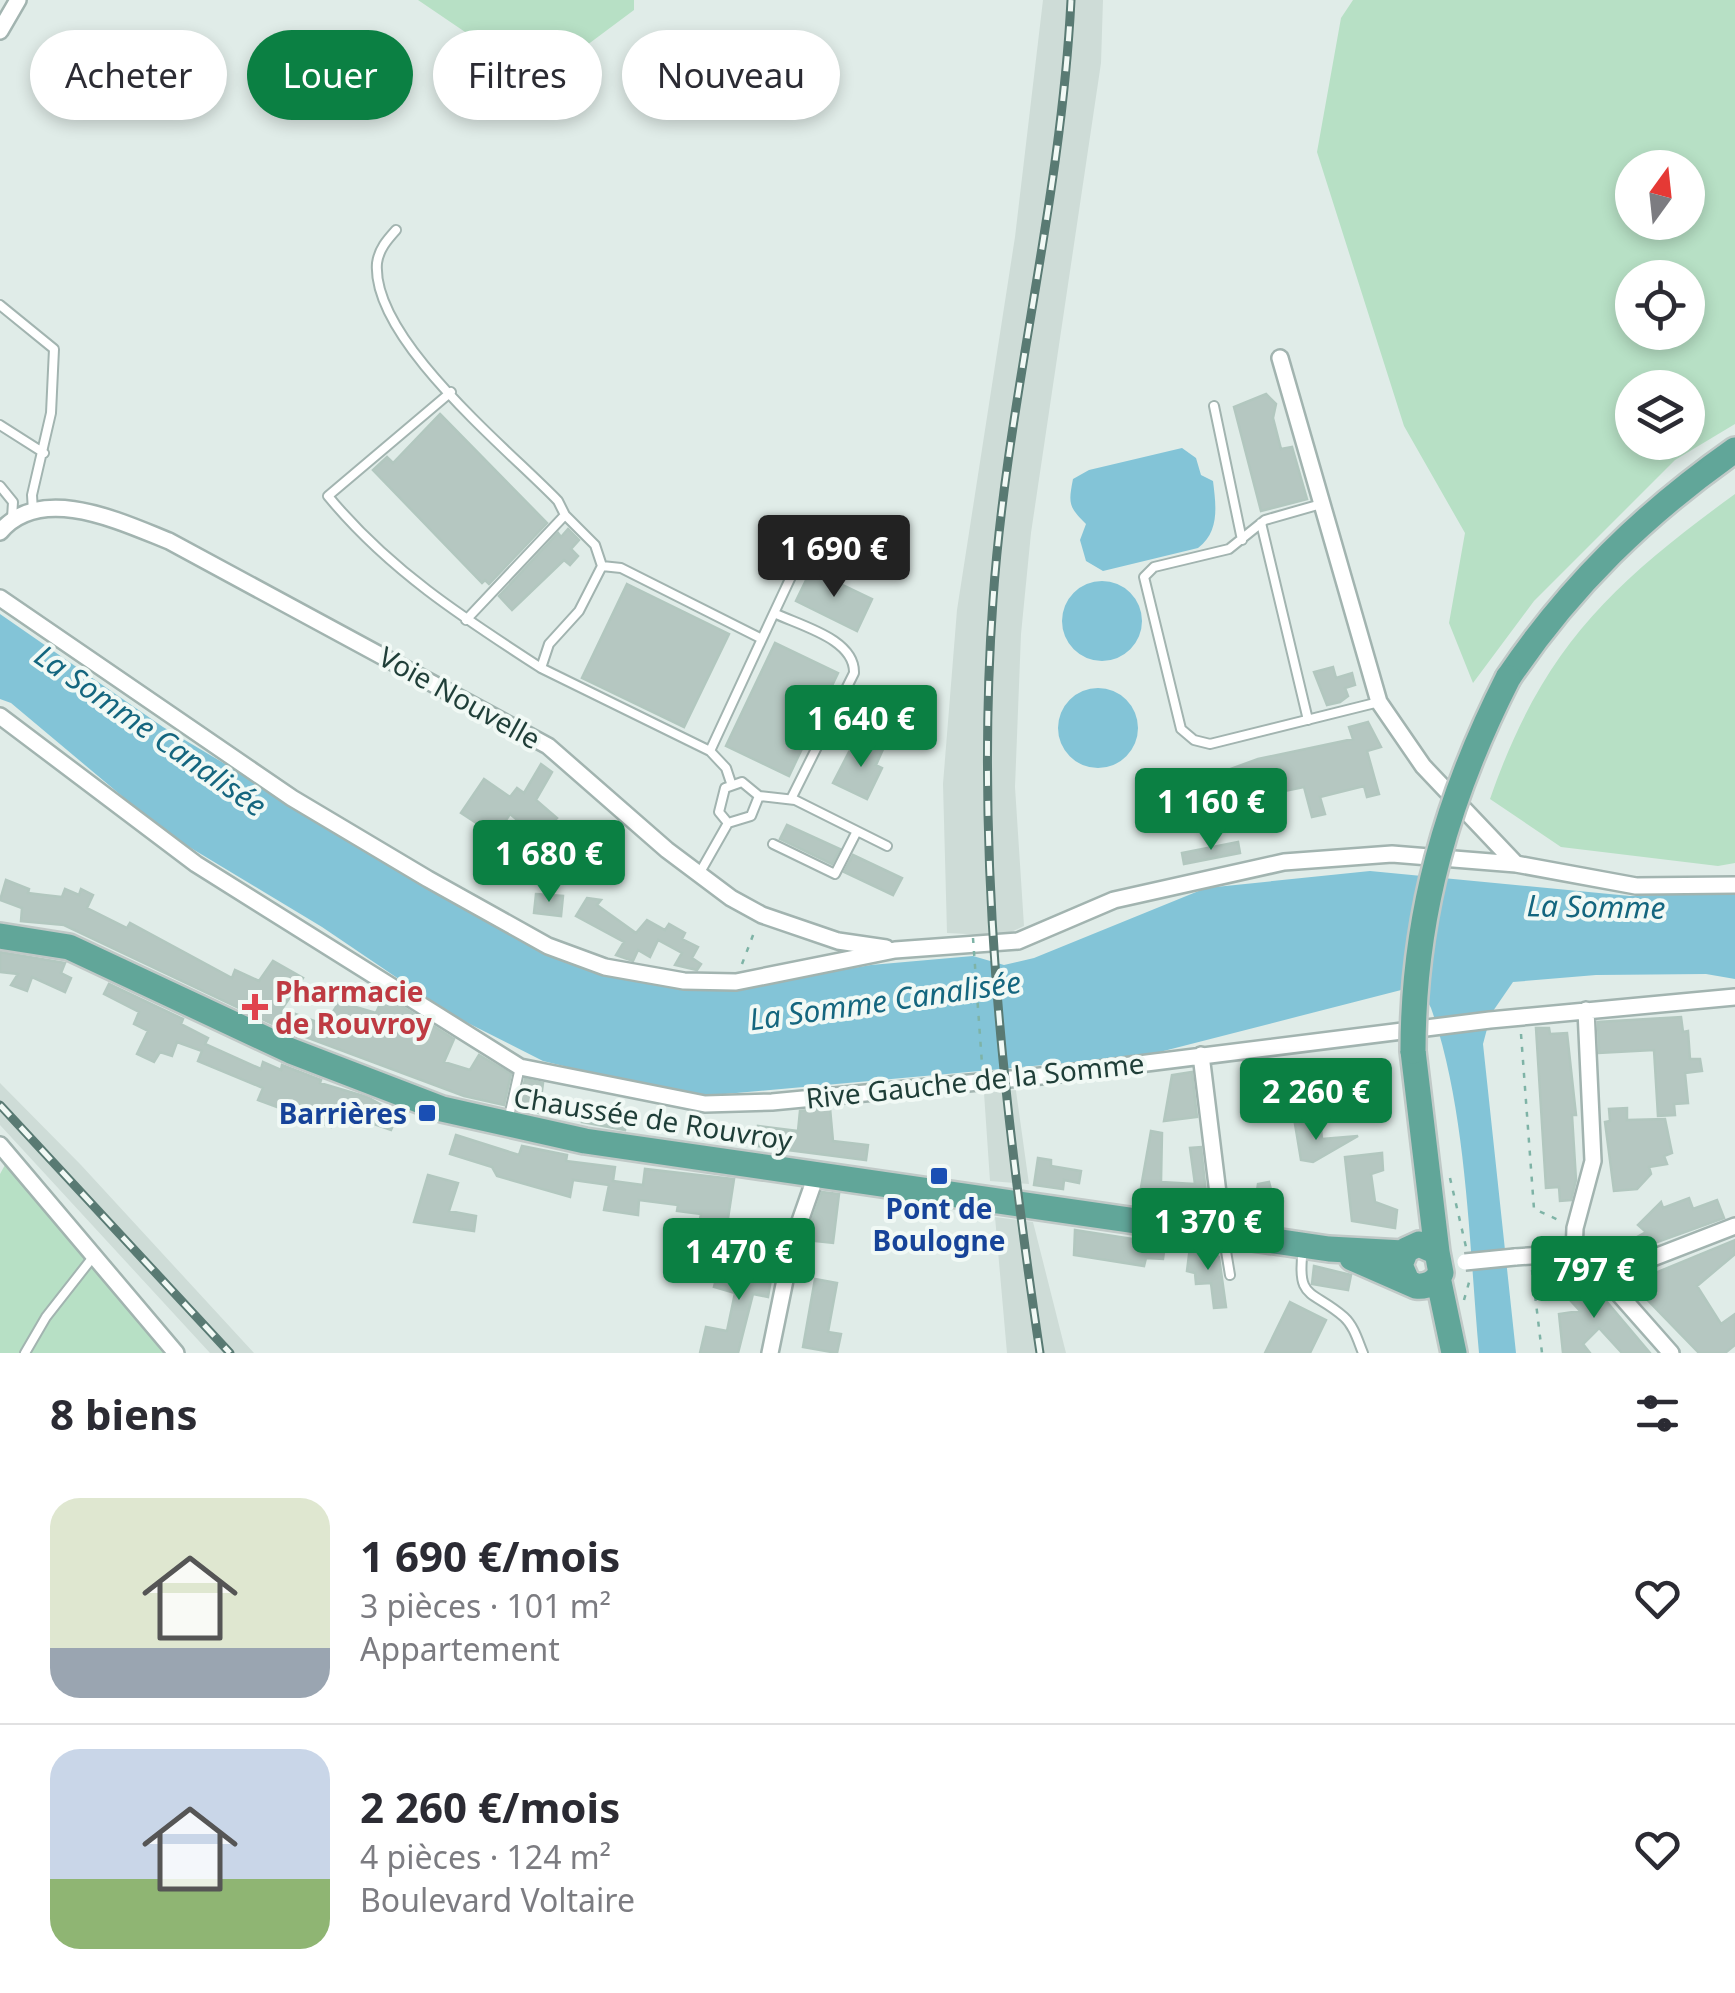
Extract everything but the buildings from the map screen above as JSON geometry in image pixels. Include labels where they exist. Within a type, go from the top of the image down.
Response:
[{"type":"main road","points":[[1443,1353],[1406,1136],[1416,955],[1435,860],[1461,778],[1508,678],[1569,599],[1637,524],[1735,450]]},
{"type":"main road","name":"Chaussée de Rouvroy","points":[[0,936],[69,947],[323,1065],[442,1110],[585,1141],[1429,1265]]},
{"type":"main road","points":[[1429,1265],[1454,1353]]},
{"type":"street","points":[[0,31],[18,0]]},
{"type":"street","points":[[1280,358],[1379,702],[1423,766],[1516,864]]},
{"type":"street","name":"Voie Nouvelle","points":[[0,532],[12,518],[33,510],[64,509],[109,518],[169,542],[462,696],[548,746],[700,874],[762,915],[838,942],[894,950]]},
{"type":"street","points":[[0,598],[292,798],[548,946],[605,967],[684,981],[736,982],[894,950],[1018,940],[1114,900],[1284,862],[1392,854],[1516,864],[1636,886],[1735,885]]},
{"type":"street","name":"Rive Gauche de la Somme","points":[[0,716],[196,864],[520,1067],[705,1104],[772,1102],[1051,1075],[1490,1020],[1735,996]]},
{"type":"street","points":[[1574,1252],[1574,1228],[1593,1161],[1586,1010]]},
{"type":"street","points":[[1201,1055],[1223,1234]]},
{"type":"street","points":[[0,1144],[96,1253],[176,1353]]},
{"type":"street","points":[[770,1353],[793,1241],[812,1187],[811,1174]]},
{"type":"street","points":[[1606,1276],[1735,1226]]},
{"type":"street","points":[[1429,1265],[1574,1252],[1606,1276],[1671,1353]]},
{"type":"lane","points":[[396,230],[377,261],[383,298],[409,345],[596,545],[602,566],[578,611],[549,644],[541,668]]},
{"type":"lane","points":[[0,305],[54,349],[44,453],[32,495],[33,510]]},
{"type":"lane","points":[[451,392],[328,496],[424,592],[541,668],[710,751],[726,768],[731,784]]},
{"type":"lane","points":[[1214,406],[1242,540]]},
{"type":"lane","points":[[0,425],[44,453]]},
{"type":"lane","points":[[0,486],[13,502],[12,518]]},
{"type":"lane","points":[[1322,503],[1261,523],[1229,549],[1154,567],[1144,576],[1181,729],[1194,740],[1210,744],[1379,702]]},
{"type":"lane","points":[[466,620],[565,516]]},
{"type":"lane","points":[[1261,523],[1308,720]]},
{"type":"lane","points":[[710,751],[804,549]]},
{"type":"lane","points":[[602,566],[620,568],[762,639]]},
{"type":"lane","points":[[774,613],[843,647],[854,662],[854,674],[791,798]]},
{"type":"lane","points":[[728,824],[718,812],[725,788],[742,782],[758,796],[791,798],[887,846]]},
{"type":"lane","points":[[700,874],[728,824],[751,816],[758,796]]},
{"type":"lane","points":[[772,844],[835,874],[857,830]]},
{"type":"lane","points":[[508,1124],[520,1067]]},
{"type":"lane","points":[[1223,1234],[1230,1274]]},
{"type":"lane","points":[[1316,1247],[1299,1275],[1304,1287],[1309,1296],[1345,1318],[1363,1353]]},
{"type":"lane","points":[[25,1353],[46,1317],[96,1253]]},
{"type":"path","points":[[736,982],[762,915]]},
{"type":"path","points":[[973,938],[984,1092]]},
{"type":"path","points":[[1520,1017],[1534,1208],[1574,1228]]},
{"type":"path","points":[[1536,1297],[1574,1252]]},
{"type":"path","points":[[1522,1256],[1536,1297],[1542,1353]]},
{"type":"shaded area","points":[[1043,0],[1103,0],[1101,63],[1031,533],[1021,634],[1015,787],[1024,926],[1003,936],[947,933],[943,784],[957,610],[1015,237]]},
{"type":"shaded area","points":[[0,1083],[254,1353],[210,1353],[0,1125]]},
{"type":"shaded area","points":[[1016,1090],[1029,1184],[990,1181],[984,1093]]},
{"type":"shaded area","points":[[995,1217],[1033,1222],[1066,1353],[1007,1353]]},
{"type":"green space","points":[[418,0],[634,0],[634,10],[602,34],[602,30],[462,30]]},
{"type":"green space","points":[[1353,0],[1735,0],[1735,424],[1705,442],[1705,370],[1615,370],[1615,460],[1675,460],[1534,601],[1473,683],[1449,623],[1465,533],[1404,426],[1317,152],[1341,18]]},
{"type":"green space","points":[[1735,494],[1735,863],[1718,866],[1561,847],[1490,799],[1510,747],[1557,661],[1585,624],[1651,559]]},
{"type":"green space","points":[[5,1165],[164,1353],[0,1353],[0,1174]]},
{"type":"water","points":[[1182,448],[1196,458],[1201,475],[1213,481],[1215,518],[1205,542],[1198,548],[1103,571],[1086,561],[1080,540],[1086,524],[1071,504],[1073,479],[1089,470]]},
{"type":"water","points":[[1094,581],[1110,581],[1131,592],[1142,621],[1131,650],[1110,661],[1094,661],[1080,655],[1068,643],[1062,629],[1062,613],[1068,599],[1080,587]]},
{"type":"water","points":[[0,614],[163,727],[546,955],[611,975],[678,988],[742,987],[871,965],[973,956],[1004,965],[1034,958],[1206,888],[1370,871],[1630,896],[1735,892],[1735,979],[1706,974],[1596,975],[1513,982],[1491,1014],[1483,1044],[1516,1353],[1479,1353],[1465,1178],[1452,1090],[1431,1008],[1409,988],[1144,1056],[692,1097],[543,1061],[452,1015],[322,927],[166,833],[11,703],[0,699]]},
{"type":"water","points":[[1090,688],[1106,688],[1127,699],[1138,728],[1127,757],[1106,768],[1090,768],[1076,762],[1064,750],[1058,736],[1058,720],[1064,706],[1076,694]]},
{"type":"railway","points":[[1040,1353],[1015,1166],[996,977],[990,883],[988,694],[1000,525],[1057,151],[1071,0]]},
{"type":"railway","points":[[0,1105],[230,1353]]},
{"type":"place","name":"Pharmacie de Rouvroy","points":[[255,1007]]},
{"type":"place","name":"Barrières","points":[[427,1113]]},
{"type":"place","name":"Pont de Boulogne","points":[[939,1176]]},
{"type":"water label","name":"La Somme Canalisée","points":[[151,730]]},
{"type":"water label","name":"La Somme","points":[[1596,906]]},
{"type":"water label","name":"La Somme Canalisée","points":[[885,1000]]}]
